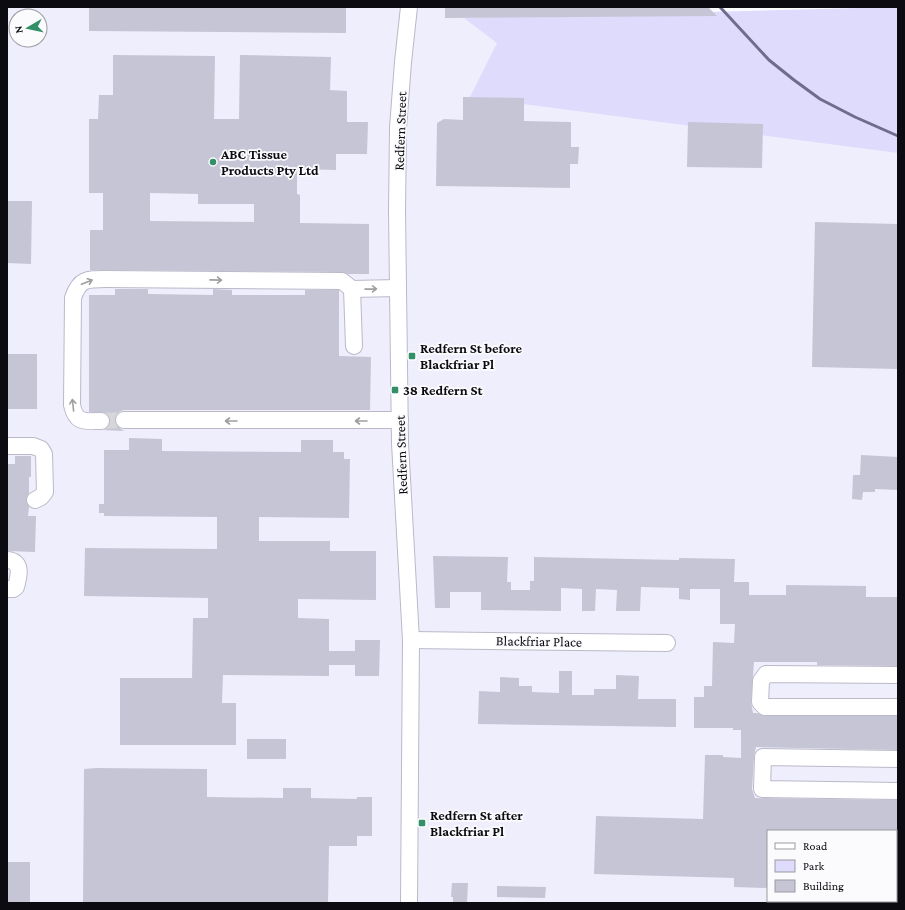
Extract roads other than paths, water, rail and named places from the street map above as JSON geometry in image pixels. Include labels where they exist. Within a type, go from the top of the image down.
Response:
[{"type":"street","name":"Redfern Street","points":[[408,903],[411,640],[400,420],[398,128],[409,7]]},
{"type":"street","points":[[101,421],[83,421],[79,419],[74,412],[72,405],[73,298],[76,288],[83,282],[91,279],[342,281],[352,289],[398,288]]},
{"type":"street","points":[[352,289],[354,346]]},
{"type":"street","points":[[124,420],[400,420]]},
{"type":"street","points":[[7,446],[33,446],[41,449],[44,454],[45,492],[41,497],[35,500]]},
{"type":"street","points":[[7,560],[15,561],[18,564],[18,569],[16,587],[13,589],[7,589]]},
{"type":"street","name":"Blackfriar Place","points":[[411,640],[667,643]]},
{"type":"street","points":[[898,676],[766,674],[761,681],[760,702],[765,706],[898,707]]},
{"type":"street","points":[[898,759],[763,756],[762,789],[898,791]]},
{"type":"waterway","points":[[720,7],[769,60],[820,99],[855,117],[898,136]]},
{"type":"tunnel","points":[[101,421],[124,420]]},
{"type":"place","name":"ABC Tissue Products Pty Ltd","points":[[213,162]]},
{"type":"place","name":"Redfern St before Blackfriar Pl","points":[[412,356]]},
{"type":"place","name":"38 Redfern St","points":[[395,390]]},
{"type":"place","name":"Redfern St after Blackfriar Pl","points":[[422,823]]}]
